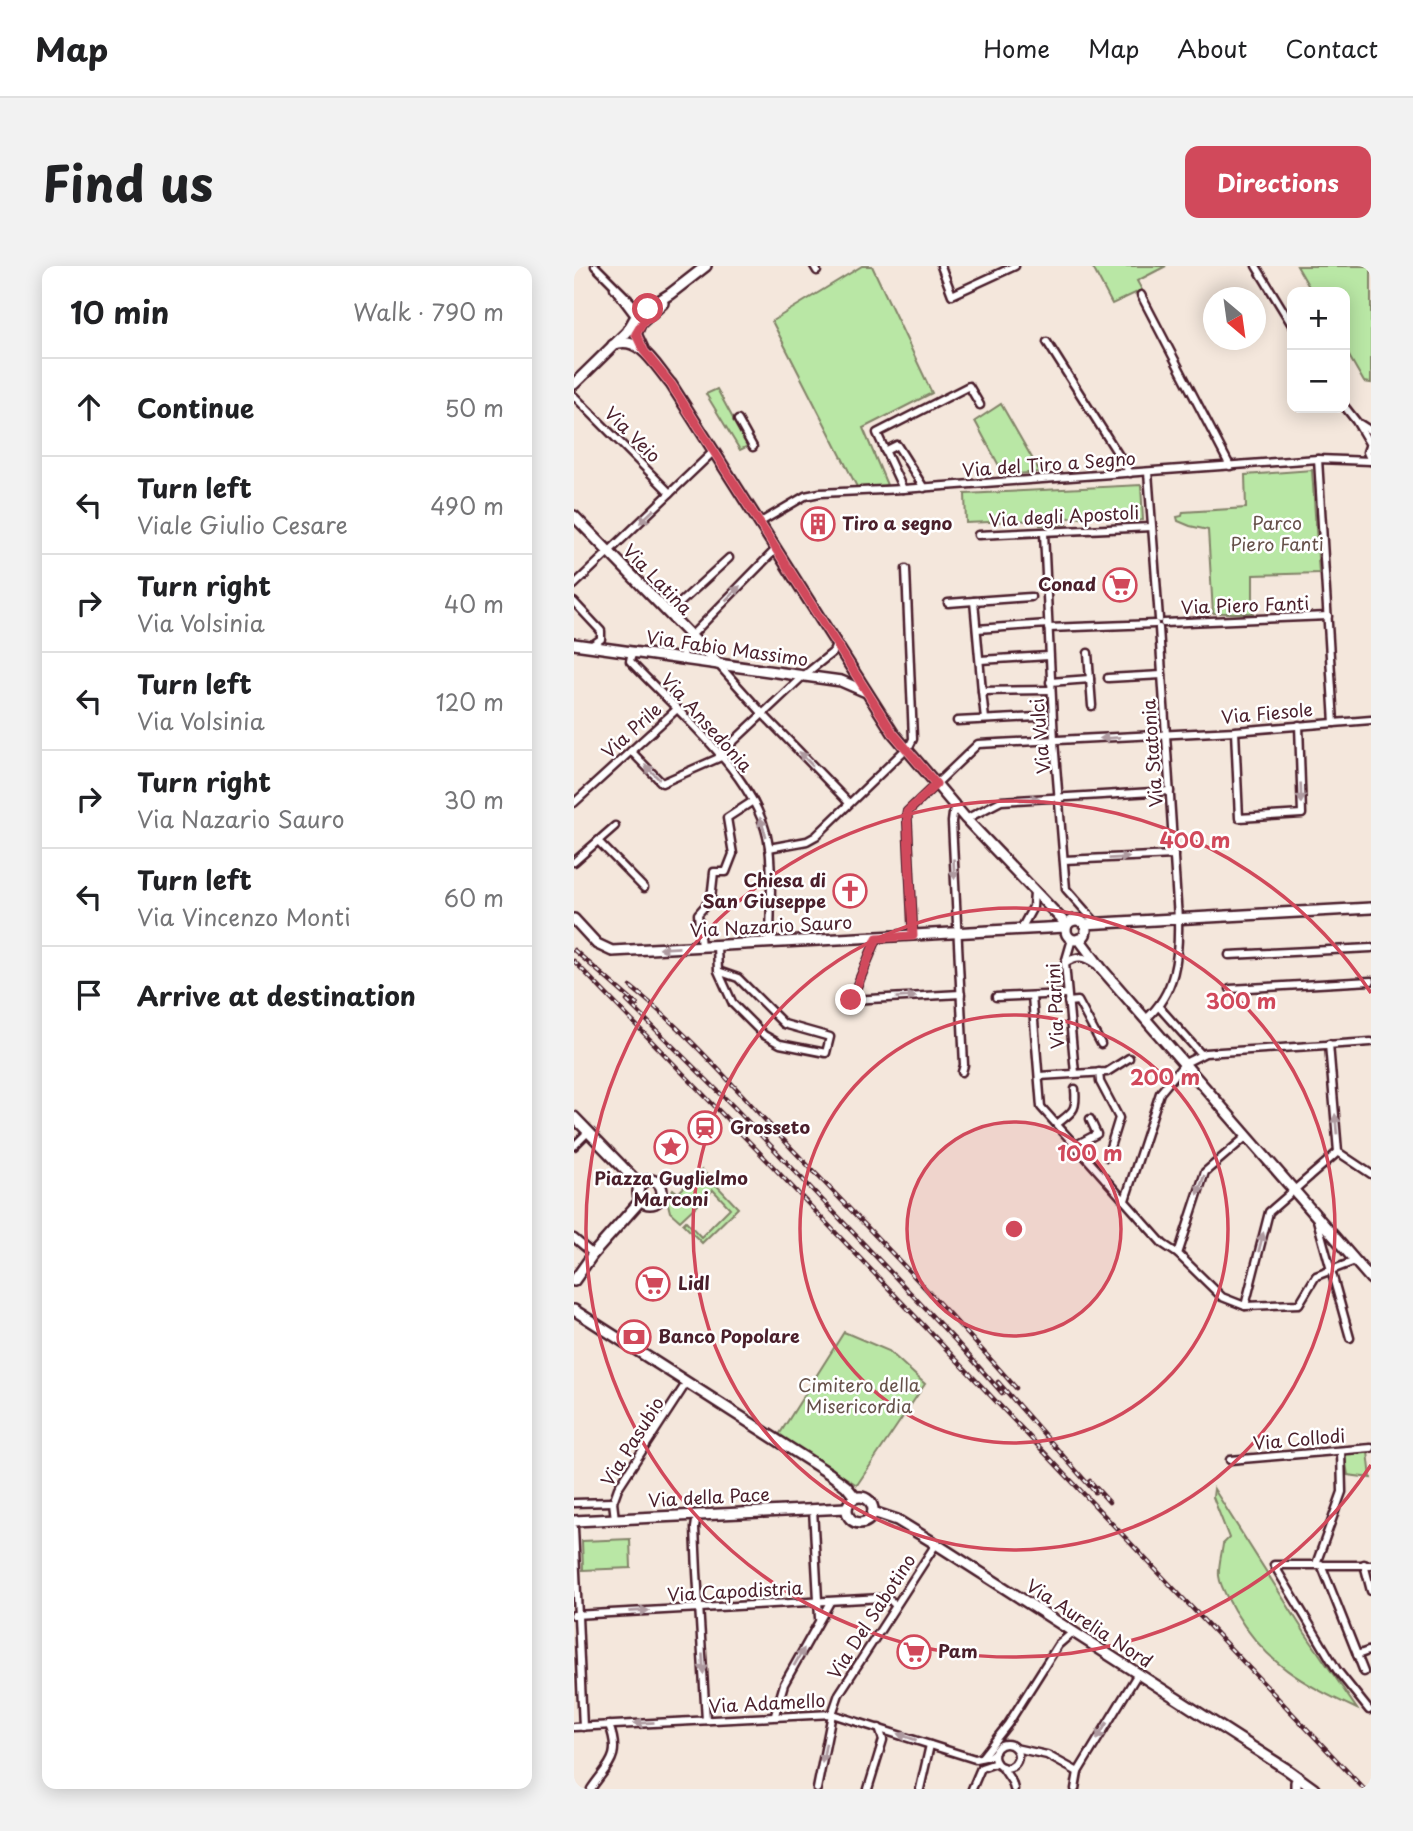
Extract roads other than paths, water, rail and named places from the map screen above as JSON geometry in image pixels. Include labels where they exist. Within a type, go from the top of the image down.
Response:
[{"type":"main road","points":[[574,384],[639,317],[706,266]]},
{"type":"main road","points":[[639,317],[636,334],[644,351],[671,384],[825,628],[906,750],[966,819],[1056,912],[1067,926],[1067,934],[1076,939],[1369,1274]]},
{"type":"main road","points":[[613,345],[626,341],[644,351]]},
{"type":"main road","name":"Via Latina","points":[[574,516],[718,664]]},
{"type":"main road","points":[[825,628],[849,671],[847,678],[841,681]]},
{"type":"main road","name":"Via Fabio Massimo","points":[[574,644],[841,681],[858,687],[871,697]]},
{"type":"main road","points":[[1067,926],[1071,921],[1097,924],[1371,908]]},
{"type":"main road","points":[[1056,912],[1083,924],[1090,948],[1101,968]]},
{"type":"main road","name":"Via Nazario Sauro","points":[[574,919],[604,948],[624,951],[1067,926]]},
{"type":"main road","points":[[1076,939],[1084,935],[1083,924]]},
{"type":"main road","points":[[574,1117],[640,1185]]},
{"type":"main road","points":[[651,1180],[659,1184],[662,1189],[661,1197],[650,1204],[641,1200],[638,1193],[640,1185],[651,1180]]},
{"type":"main road","points":[[574,1281],[593,1254],[641,1200]]},
{"type":"main road","name":"Via Aurelia Nord","points":[[574,1310],[830,1474],[855,1497],[867,1498],[872,1504],[873,1512],[869,1519],[858,1523],[848,1516],[846,1508]]},
{"type":"main road","points":[[846,1508],[855,1497]]},
{"type":"main road","name":"Via della Pace","points":[[574,1521],[846,1508]]},
{"type":"main road","name":"Via Aurelia Nord","points":[[873,1512],[897,1520],[936,1544],[1314,1789]]},
{"type":"main road","name":"Via Aurelia Nord","points":[[1285,1768],[1298,1787]]},
{"type":"street","points":[[595,266],[639,317]]},
{"type":"street","points":[[941,266],[952,295],[1015,266]]},
{"type":"street","points":[[1256,266],[1287,317]]},
{"type":"street","points":[[1141,295],[1230,466]]},
{"type":"street","points":[[1047,342],[1130,473]]},
{"type":"street","points":[[903,489],[877,433],[969,386],[980,405]]},
{"type":"street","name":"Via Veio","points":[[574,396],[670,493]]},
{"type":"street","points":[[1350,413],[1369,444],[1371,461]]},
{"type":"street","points":[[738,420],[753,447]]},
{"type":"street","points":[[1356,421],[1371,431]]},
{"type":"street","name":"Via del Tiro a Segno","points":[[1349,458],[1369,444]]},
{"type":"street","points":[[885,451],[897,445],[924,488]]},
{"type":"street","points":[[574,585],[714,451]]},
{"type":"street","name":"Via del Tiro a Segno","points":[[759,523],[812,494],[1318,459],[1349,458],[1371,461]]},
{"type":"street","points":[[1318,459],[1334,723]]},
{"type":"street","name":"Via Statonia","points":[[1146,1019],[1159,1007],[1166,995],[1178,958],[1178,919],[1148,472]]},
{"type":"street","name":"Via degli Apostoli","points":[[978,535],[1152,527]]},
{"type":"street","name":"Via Vulci","points":[[1044,533],[1054,741],[1066,889],[1097,924]]},
{"type":"street","points":[[685,660],[681,648],[689,636],[776,550]]},
{"type":"street","points":[[668,614],[729,558]]},
{"type":"street","points":[[769,848],[807,841],[816,836],[906,750],[913,739],[906,569]]},
{"type":"street","points":[[948,603],[1031,597]]},
{"type":"street","points":[[974,601],[985,719]]},
{"type":"street","points":[[574,603],[601,631],[599,642],[590,646]]},
{"type":"street","name":"Via Piero Fanti","points":[[977,629],[1328,616]]},
{"type":"street","points":[[631,751],[662,783],[720,756],[835,647]]},
{"type":"street","name":"Via Ansedonia","points":[[636,653],[631,656],[630,661],[720,756],[754,801],[769,848],[770,943]]},
{"type":"street","points":[[1088,653],[1092,706]]},
{"type":"street","points":[[980,660],[1049,656]]},
{"type":"street","points":[[718,664],[763,715],[849,803]]},
{"type":"street","points":[[1108,678],[1162,675]]},
{"type":"street","points":[[982,691],[1051,686],[1090,679]]},
{"type":"street","name":"Via Prile","points":[[574,803],[677,709]]},
{"type":"street","points":[[957,721],[1038,717]]},
{"type":"street","name":"Via Fiesole","points":[[913,936],[907,812],[978,744],[1236,731],[1371,720]]},
{"type":"street","points":[[1236,731],[1239,818],[1302,814],[1299,725]]},
{"type":"street","points":[[966,819],[1001,801],[1170,791]]},
{"type":"street","points":[[701,947],[698,914],[711,899],[714,872],[726,872],[733,855],[727,818],[754,801]]},
{"type":"street","points":[[954,806],[951,822],[961,994],[962,1072]]},
{"type":"street","points":[[574,862],[615,826]]},
{"type":"street","points":[[598,841],[644,888]]},
{"type":"street","points":[[1064,860],[1174,855]]},
{"type":"street","points":[[1021,930],[1033,907],[1034,892]]},
{"type":"street","points":[[877,938],[851,1000],[961,994]]},
{"type":"street","name":"Via Parini","points":[[1074,1073],[1065,963],[1076,939]]},
{"type":"street","points":[[717,946],[719,971],[733,1004],[764,1035],[780,1044],[826,1053],[830,1037],[784,1024],[738,978],[719,971]]},
{"type":"street","points":[[1229,955],[1371,948]]},
{"type":"street","points":[[1065,963],[1082,957],[1101,968]]},
{"type":"street","points":[[1230,989],[1371,981]]},
{"type":"street","points":[[996,997],[1067,993]]},
{"type":"street","points":[[1032,996],[1041,1107],[1163,1244],[1178,1254],[1222,1297],[1245,1306],[1299,1304],[1316,1276],[1355,1261]]},
{"type":"street","points":[[1068,1002],[1078,1001],[1101,1044]]},
{"type":"street","points":[[1159,1007],[1201,1054]]},
{"type":"street","points":[[1125,1200],[1160,1093],[1185,1063],[1201,1054],[1371,1042]]},
{"type":"street","points":[[1329,1044],[1338,1152]]},
{"type":"street","points":[[1039,1076],[1107,1072],[1129,1058]]},
{"type":"street","points":[[1098,1072],[1100,1082],[1119,1118],[1107,1157]]},
{"type":"street","points":[[1056,1124],[1074,1109],[1075,1089]]},
{"type":"street","points":[[1090,1119],[1097,1134]]},
{"type":"street","points":[[574,1146],[587,1133]]},
{"type":"street","points":[[1076,1145],[1097,1134],[1113,1138]]},
{"type":"street","points":[[1178,1254],[1205,1172],[1247,1136]]},
{"type":"street","points":[[1338,1152],[1371,1174]]},
{"type":"street","points":[[1245,1306],[1269,1212],[1338,1152]]},
{"type":"street","points":[[1316,1215],[1350,1338]]},
{"type":"street","points":[[574,1238],[593,1254]]},
{"type":"street","name":"Via Pasubio","points":[[615,1519],[613,1502],[618,1488],[687,1382]]},
{"type":"street","name":"Via Collodi","points":[[1230,1460],[1371,1448]]},
{"type":"street","points":[[1341,1451],[1342,1492],[1319,1564],[1364,1672]]},
{"type":"street","points":[[574,1503],[613,1502]]},
{"type":"street","points":[[813,1509],[819,1622]]},
{"type":"street","points":[[697,1514],[695,1528],[706,1720]]},
{"type":"street","points":[[574,1528],[583,1727]]},
{"type":"street","name":"Via Del Sabotino","points":[[817,1789],[832,1714],[844,1685],[936,1544]]},
{"type":"street","points":[[1369,1710],[1337,1671],[1274,1565],[1367,1564],[1371,1591]]},
{"type":"street","name":"Via Capodistria","points":[[576,1614],[882,1598],[889,1599],[895,1605]]},
{"type":"street","points":[[775,1715],[783,1684],[830,1602]]},
{"type":"street","points":[[977,1759],[985,1755],[1058,1645],[1073,1632]]},
{"type":"street","points":[[1357,1655],[1371,1650]]},
{"type":"street","points":[[1075,1789],[1078,1772],[1137,1675]]},
{"type":"street","name":"Via Adamello","points":[[574,1727],[832,1714],[977,1759]]},
{"type":"street","points":[[977,1759],[990,1756],[1001,1745],[1007,1724]]},
{"type":"street","points":[[1007,1724],[1007,1734],[1018,1755],[1013,1785]]},
{"type":"street","points":[[591,1789],[614,1755],[609,1725]]},
{"type":"street","points":[[868,1789],[883,1740],[879,1728]]},
{"type":"street","points":[[1001,1745],[1007,1744],[1042,1753],[1078,1772]]},
{"type":"street","points":[[920,1789],[929,1745]]},
{"type":"street","points":[[995,1752],[999,1765],[1013,1785]]},
{"type":"street","points":[[977,1772],[988,1764],[1008,1767],[1032,1754],[1042,1753]]},
{"type":"street","points":[[972,1789],[977,1772],[977,1759]]},
{"type":"railway","points":[[574,950],[637,1005]]},
{"type":"railway","points":[[574,961],[1364,1789]]},
{"type":"railway","points":[[631,987],[716,1066],[1016,1388]]},
{"type":"railway","points":[[627,1001],[734,1107],[1002,1393]]},
{"type":"railway","points":[[998,1382],[1095,1492]]},
{"type":"railway","points":[[1090,1481],[1109,1502]]},
{"type":"place","name":"Tiro a segno","points":[[818,524]]},
{"type":"place","name":"Conad","points":[[1120,585]]},
{"type":"place","name":"Chiesa di San Giuseppe","points":[[850,891]]},
{"type":"place","name":"Grosseto","points":[[705,1128]]},
{"type":"place","name":"Piazza Guglielmo Marconi","points":[[671,1147]]},
{"type":"place","name":"Lidl","points":[[653,1284]]},
{"type":"place","name":"Banco Popolare","points":[[634,1337]]},
{"type":"place","name":"Pam","points":[[914,1652]]},
{"type":"park label","name":"Parco Piero Fanti","points":[[1277,534]]},
{"type":"park label","name":"Cimitero della Misericordia","points":[[859,1396]]}]
